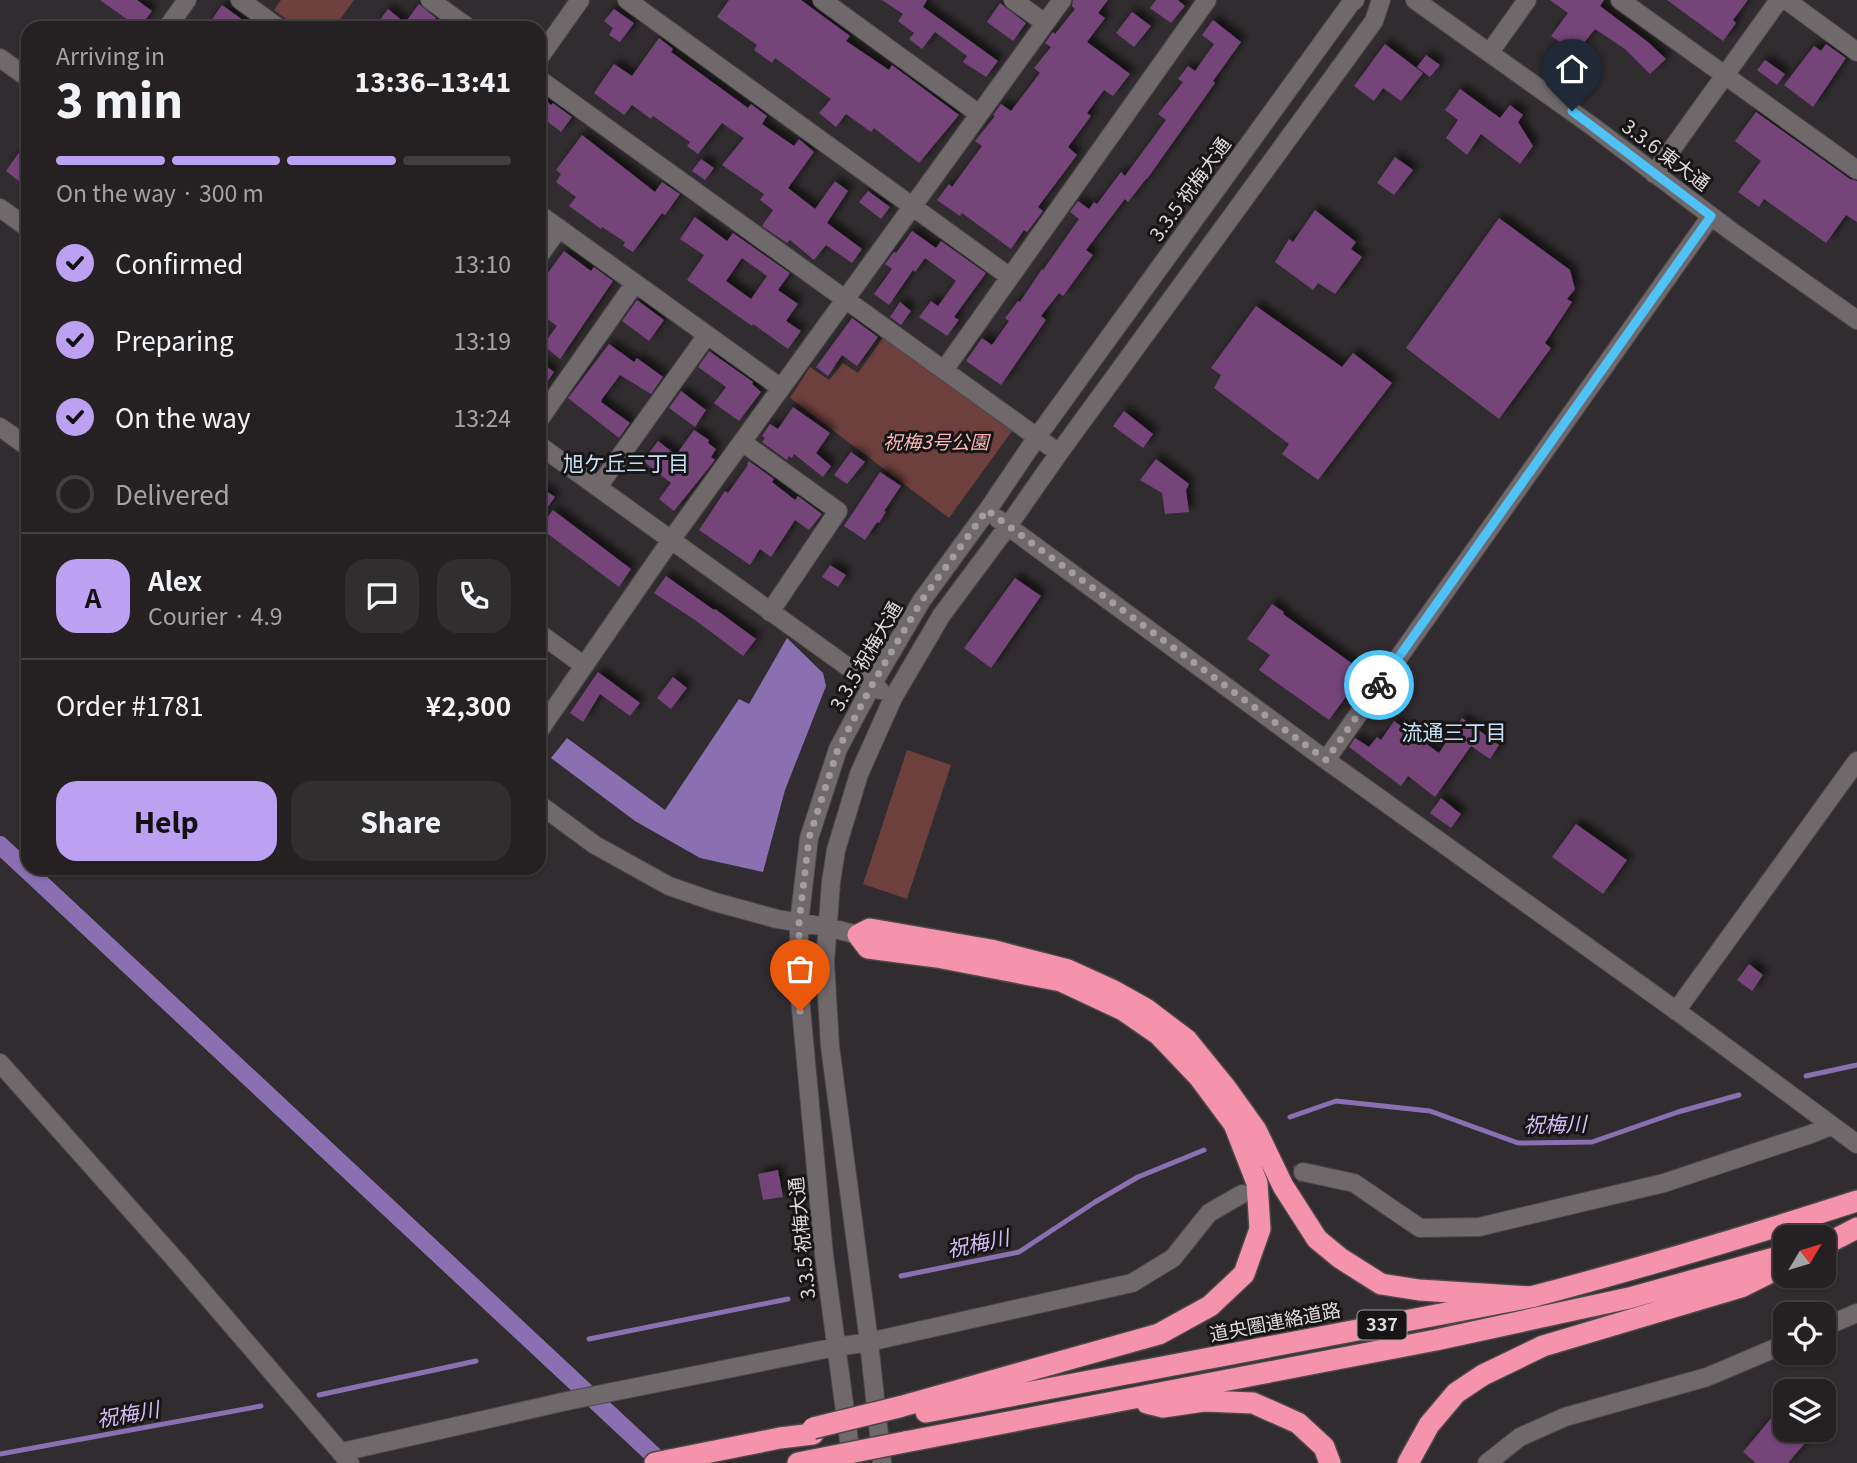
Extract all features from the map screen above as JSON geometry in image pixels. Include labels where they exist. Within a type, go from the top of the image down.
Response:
[{"type":"highway","points":[[900,1412],[1159,1334],[1210,1306],[1244,1274],[1260,1229],[1257,1183],[1234,1124],[1199,1077],[1159,1035],[1123,1010],[1060,981],[937,957],[868,948],[858,935],[870,929],[991,950],[1068,970],[1112,990],[1146,1009],[1188,1040],[1256,1130],[1283,1186],[1317,1239],[1340,1258],[1381,1284],[1419,1290],[1531,1297]]},
{"type":"highway","name":"道央圏連絡道路","points":[[654,1463],[900,1412],[1531,1297],[1623,1273],[1857,1201]]},
{"type":"highway","points":[[1836,1235],[1857,1227]]},
{"type":"highway","points":[[1836,1238],[1857,1227]]},
{"type":"highway","name":"337","points":[[808,1461],[1436,1340],[1629,1298],[1773,1258]]},
{"type":"highway","points":[[1408,1463],[1429,1425],[1456,1393],[1483,1376],[1543,1346],[1741,1287],[1773,1271]]},
{"type":"highway","name":"337","points":[[1129,1399],[1163,1407],[1204,1401],[1253,1403],[1298,1423],[1324,1447],[1330,1463]]},
{"type":"street","points":[[172,21],[187,0]]},
{"type":"street","points":[[240,0],[269,21]]},
{"type":"street","points":[[430,0],[459,21]]},
{"type":"street","points":[[546,48],[580,0]]},
{"type":"street","points":[[627,0],[1010,277]]},
{"type":"street","points":[[822,0],[979,114]]},
{"type":"street","points":[[1013,0],[1045,23]]},
{"type":"street","points":[[546,720],[671,540],[1062,0]]},
{"type":"street","points":[[944,370],[1208,0]]},
{"type":"street","name":"3.3.5 祝梅大通","points":[[852,1463],[824,1255],[799,987],[799,923],[809,838],[838,749],[922,600],[1037,437],[1351,3],[1356,0]]},
{"type":"street","points":[[882,1463],[830,1046],[825,961],[836,850],[859,774],[893,698],[941,616],[1374,21],[1381,0]]},
{"type":"street","name":"3.3.6 東大通","points":[[1415,0],[1857,320]]},
{"type":"street","points":[[1490,52],[1527,0]]},
{"type":"street","points":[[1620,0],[1857,170]]},
{"type":"street","points":[[1654,174],[1779,0]]},
{"type":"street","points":[[1786,0],[1857,52]]},
{"type":"street","points":[[0,58],[21,73]]},
{"type":"street","points":[[546,84],[1059,453]]},
{"type":"street","points":[[0,208],[21,220]]},
{"type":"street","points":[[1326,760],[1711,216]]},
{"type":"street","points":[[546,219],[781,388]]},
{"type":"street","points":[[546,246],[559,228]]},
{"type":"street","points":[[546,410],[635,283]]},
{"type":"street","points":[[598,487],[707,335]]},
{"type":"street","points":[[0,427],[21,442]]},
{"type":"street","points":[[742,442],[838,511],[770,612]]},
{"type":"street","points":[[546,450],[893,698]]},
{"type":"street","points":[[987,510],[1326,760],[1857,1144]]},
{"type":"street","points":[[546,638],[583,664]]},
{"type":"street","points":[[1676,1011],[1857,761]]},
{"type":"street","points":[[546,809],[595,845],[669,886],[777,919],[858,935]]},
{"type":"street","points":[[0,1063],[346,1457],[567,1401],[869,1342],[1132,1283],[1173,1258],[1209,1213],[1242,1194]]},
{"type":"street","points":[[1303,1172],[1354,1184],[1420,1228],[1479,1227],[1664,1183],[1831,1126]]},
{"type":"street","points":[[1836,1322],[1857,1313]]},
{"type":"street","points":[[1487,1463],[1520,1437],[1565,1416],[1707,1377],[1773,1349]]},
{"type":"green space","points":[[281,0],[354,0],[339,21],[289,21],[274,10]]},
{"type":"green space","name":"祝梅3号公園","points":[[884,336],[1012,431],[949,518],[790,398],[810,367],[829,380],[843,363],[858,373]]},
{"type":"green space","points":[[907,750],[951,765],[907,899],[863,884]]},
{"type":"shaded area","points":[[787,638],[823,673],[826,686],[785,790],[763,872],[700,858],[635,821],[551,758],[567,738],[665,810],[739,699],[749,704]]},
{"type":"building","points":[[100,0],[137,0],[152,11],[144,21],[129,21]]},
{"type":"building","points":[[729,0],[801,0],[850,36],[846,41],[889,70],[892,65],[959,115],[919,163],[874,128],[871,132],[846,114],[836,127],[819,113],[831,99],[775,58],[772,63],[754,50],[757,45],[717,17]]},
{"type":"building","points":[[882,0],[927,0],[923,7],[998,61],[986,77],[963,62],[967,56],[935,32],[922,49],[909,39],[914,33],[898,21],[903,14]]},
{"type":"building","points":[[1073,0],[1108,0],[1098,13],[1105,18],[1087,42],[1130,74],[1113,96],[1104,90],[1087,113],[1091,116],[1068,147],[1077,155],[1038,207],[1043,211],[1027,232],[1024,230],[1011,249],[962,213],[960,216],[937,200],[949,184],[952,187],[982,146],[975,141],[1001,104],[1011,111],[1040,73],[1034,68],[1051,47],[1045,43],[1075,9],[1072,6]]},
{"type":"building","points":[[1156,0],[1178,0],[1185,6],[1171,23],[1150,8]]},
{"type":"building","points":[[1550,0],[1604,0],[1600,6],[1666,59],[1650,74],[1625,49],[1595,29],[1576,53],[1551,36],[1568,13]]},
{"type":"building","points":[[1667,0],[1748,0],[1733,20],[1736,23],[1723,41]]},
{"type":"building","points":[[1000,3],[1026,23],[1013,41],[987,22]]},
{"type":"building","points":[[419,4],[436,18],[434,21],[406,21]]},
{"type":"building","points":[[222,5],[244,21],[211,21]]},
{"type":"building","points":[[388,9],[403,21],[379,21]]},
{"type":"building","points":[[614,9],[634,23],[620,42],[609,35],[613,28],[604,21]]},
{"type":"building","points":[[1132,12],[1151,26],[1134,47],[1116,33]]},
{"type":"building","points":[[1213,20],[1241,42],[1147,179],[1128,202],[1125,199],[1086,250],[1093,255],[1063,296],[1059,293],[1041,316],[1046,320],[1001,385],[966,361],[982,338],[992,345],[1009,321],[1005,318],[1018,301],[1020,302],[1079,219],[1070,212],[1078,201],[1089,209],[1094,202],[1097,204],[1121,172],[1125,176],[1166,120],[1158,114],[1183,82],[1178,79],[1188,66],[1195,71],[1214,44],[1202,35]]},
{"type":"building","points":[[659,38],[673,49],[671,52],[748,108],[751,104],[767,116],[762,124],[794,146],[799,139],[814,152],[788,188],[815,209],[835,181],[848,191],[827,223],[862,249],[852,263],[826,245],[814,260],[790,240],[787,243],[762,226],[773,210],[760,200],[764,194],[722,165],[744,138],[722,123],[698,154],[687,146],[690,142],[653,116],[651,119],[632,105],[624,115],[594,93],[614,64],[632,76]]},
{"type":"building","points":[[1385,44],[1423,73],[1401,101],[1383,88],[1374,101],[1354,86]]},
{"type":"building","points":[[1826,44],[1846,58],[1813,107],[1784,85],[1814,46],[1821,51]]},
{"type":"building","points":[[1426,55],[1440,65],[1430,77],[1417,67]]},
{"type":"building","points":[[1765,60],[1785,74],[1777,85],[1757,70]]},
{"type":"building","points":[[1460,89],[1500,118],[1510,105],[1523,115],[1518,122],[1533,146],[1520,164],[1481,134],[1467,155],[1446,138],[1458,120],[1445,110]]},
{"type":"building","points":[[546,101],[572,117],[561,132],[546,120]]},
{"type":"building","points":[[1756,112],[1850,179],[1857,181],[1857,222],[1846,215],[1826,243],[1764,199],[1759,207],[1738,192],[1761,161],[1735,141]]},
{"type":"building","points":[[582,135],[655,192],[662,182],[680,194],[633,252],[623,246],[625,242],[569,206],[576,197],[556,182],[561,174],[556,170]]},
{"type":"building","points":[[21,150],[21,183],[6,171]]},
{"type":"building","points":[[1395,157],[1413,170],[1394,195],[1377,183]]},
{"type":"building","points":[[701,159],[714,168],[705,180],[692,171]]},
{"type":"building","points":[[868,191],[890,207],[881,219],[859,202]]},
{"type":"building","points":[[1315,210],[1356,242],[1351,249],[1362,257],[1335,294],[1318,283],[1313,290],[1275,262],[1289,239],[1293,242]]},
{"type":"building","points":[[695,217],[727,241],[733,233],[790,273],[778,290],[798,304],[786,321],[801,331],[788,349],[687,280],[704,255],[680,239]],"holes":[[[742,258],[767,276],[751,299],[726,281]]]},
{"type":"building","points":[[1499,218],[1570,270],[1575,289],[1567,299],[1572,302],[1545,343],[1551,348],[1499,419],[1406,348]]},
{"type":"building","points":[[912,231],[936,248],[941,241],[986,273],[954,317],[959,320],[947,336],[919,317],[931,301],[938,306],[956,281],[925,258],[915,272],[913,270],[889,305],[874,294],[892,269],[885,264]]},
{"type":"building","points":[[564,251],[591,271],[594,267],[613,281],[560,359],[546,347],[546,341],[557,326],[546,318],[546,275]]},
{"type":"building","points":[[637,300],[664,320],[649,341],[622,321]]},
{"type":"building","points":[[900,302],[911,311],[901,325],[890,317]]},
{"type":"building","points":[[1256,306],[1342,367],[1353,353],[1392,383],[1318,480],[1282,454],[1289,444],[1214,388],[1221,375],[1211,368]]},
{"type":"building","points":[[852,318],[878,337],[857,366],[842,355],[828,376],[816,367]]},
{"type":"building","points":[[609,344],[634,362],[637,358],[663,377],[651,394],[620,375],[602,399],[601,402],[630,423],[619,438],[568,398]]},
{"type":"building","points":[[709,351],[753,382],[761,392],[739,421],[714,403],[726,387],[698,367]]},
{"type":"building","points":[[546,366],[554,372],[546,384]]},
{"type":"building","points":[[681,391],[706,410],[695,427],[669,408]]},
{"type":"building","points":[[793,407],[830,433],[816,453],[831,466],[823,477],[794,454],[787,460],[762,442],[765,438],[762,436],[770,424],[778,429]]},
{"type":"building","points":[[1124,411],[1153,434],[1143,448],[1113,426]]},
{"type":"building","points":[[694,430],[709,440],[708,443],[716,449],[711,457],[715,460],[674,511],[659,499],[671,483],[643,461],[658,441],[676,455]]},
{"type":"building","points":[[851,452],[865,462],[847,484],[834,475]]},
{"type":"building","points":[[1156,459],[1189,484],[1186,490],[1189,512],[1165,514],[1162,493],[1140,480]]},
{"type":"building","points":[[749,461],[774,479],[772,482],[795,500],[798,496],[822,514],[809,530],[795,520],[771,557],[760,549],[750,565],[699,530]]},
{"type":"building","points":[[880,472],[901,486],[879,523],[877,522],[865,540],[844,526]]},
{"type":"building","points":[[546,491],[555,497],[546,509]]},
{"type":"building","points":[[553,510],[631,569],[619,587],[546,532],[546,520]]},
{"type":"building","points":[[830,565],[846,575],[838,587],[822,577]]},
{"type":"building","points":[[666,576],[756,639],[743,656],[654,593]]},
{"type":"building","points":[[1015,578],[1041,596],[991,668],[964,648]]},
{"type":"building","points":[[1272,604],[1364,672],[1329,720],[1259,670],[1270,655],[1247,639]]},
{"type":"building","points":[[598,672],[640,703],[630,716],[600,694],[583,722],[570,713]]},
{"type":"building","points":[[673,677],[687,688],[671,709],[657,698]]},
{"type":"building","points":[[1462,718],[1499,745],[1490,759],[1471,746],[1435,797],[1408,776],[1401,786],[1349,747],[1355,738],[1369,747],[1377,737],[1381,740],[1394,721],[1439,753]]},
{"type":"building","points":[[1441,798],[1461,814],[1451,828],[1430,813]]},
{"type":"building","points":[[1576,824],[1627,860],[1603,894],[1552,857]]},
{"type":"building","points":[[1749,964],[1763,975],[1752,991],[1737,980]]},
{"type":"building","points":[[778,1170],[783,1197],[763,1200],[758,1174]]},
{"type":"building","points":[[1773,1416],[1773,1442],[1805,1443],[1788,1463],[1756,1463],[1743,1452]]},
{"type":"waterway","points":[[0,845],[21,865]]},
{"type":"waterway","points":[[32,875],[662,1463]]},
{"type":"waterway","name":"祝梅川","points":[[1806,1076],[1857,1065]]},
{"type":"waterway","name":"祝梅川","points":[[1290,1117],[1336,1101],[1430,1111],[1518,1143],[1592,1142],[1678,1112],[1739,1095]]},
{"type":"waterway","name":"祝梅川","points":[[901,1276],[1019,1252],[1138,1177],[1204,1150]]},
{"type":"waterway","name":"祝梅川","points":[[589,1339],[788,1299]]},
{"type":"waterway","name":"祝梅川","points":[[319,1395],[476,1361]]},
{"type":"waterway","name":"祝梅川","points":[[0,1454],[261,1406]]},
{"type":"tunnel","points":[[1245,1193],[1303,1172]]},
{"type":"way so far","points":[[800,1011],[799,923],[809,838],[838,749],[922,600],[987,510],[1326,760],[1379,685]]},
{"type":"district","name":"旭ケ丘三丁目","points":[[626,464]]},
{"type":"district","name":"流通三丁目","points":[[1454,733]]},
{"type":"route","points":[[1379,685],[1711,216],[1572,111]]}]
